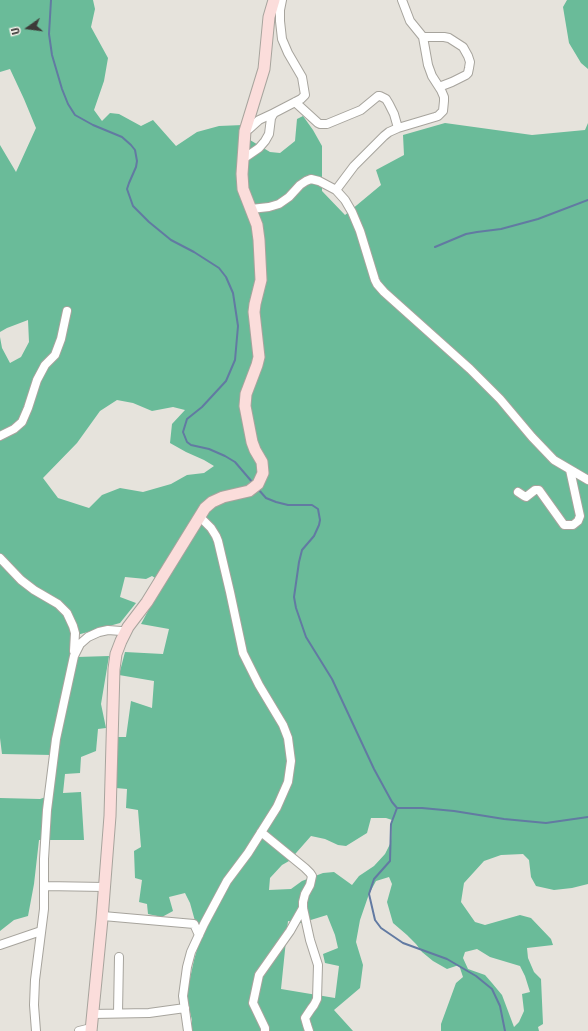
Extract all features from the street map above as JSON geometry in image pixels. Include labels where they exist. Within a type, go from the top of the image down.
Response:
[{"type":"street","points":[[79,1031],[91,1030],[103,916],[110,816],[114,669],[116,654],[126,632],[205,508],[223,497],[247,492],[256,486],[264,471],[263,464],[252,442],[245,402],[249,385],[259,357],[254,312],[261,280],[261,266],[257,224],[244,189],[242,159],[245,131],[264,69],[270,17],[274,0]]},
{"type":"street","points":[[245,131],[259,120],[304,97],[305,94],[302,76],[288,53],[282,39],[280,21],[282,0]]},
{"type":"street","points":[[336,190],[354,166],[380,139],[389,132],[435,117],[442,112],[444,97],[442,90],[432,76],[428,65],[423,37],[410,21],[402,0]]},
{"type":"street","points":[[423,37],[449,38],[463,47],[470,62],[468,73],[466,75],[439,87]]},
{"type":"street","points":[[295,102],[318,123],[327,124],[361,110],[380,96],[386,99],[389,104],[398,128]]},
{"type":"street","points":[[242,159],[259,148],[265,141],[269,134],[271,118],[274,113]]},
{"type":"street","points":[[251,209],[279,204],[289,197],[306,180],[311,179],[319,181],[336,190],[345,200],[358,224],[375,280],[380,288],[410,317],[470,369],[500,399],[532,438],[549,455],[559,463],[588,480]]},
{"type":"street","points":[[0,436],[14,429],[22,422],[37,380],[45,365],[54,355],[61,339],[67,311]]},
{"type":"street","points":[[518,492],[526,497],[535,490],[539,490],[564,525],[568,526],[573,524],[578,521],[580,516],[570,470]]},
{"type":"street","points":[[188,1031],[183,996],[187,967],[191,952],[227,881],[248,853],[277,807],[288,782],[291,761],[288,738],[283,725],[259,685],[243,654],[220,548],[216,536],[199,516]]},
{"type":"street","points":[[0,558],[21,580],[34,590],[58,604],[67,613],[75,633],[74,656],[56,739],[47,810],[44,859],[44,909],[35,980],[34,1005],[36,1031]]},
{"type":"street","points":[[74,656],[80,644],[88,637],[108,630],[121,630],[126,632]]},
{"type":"street","points":[[261,832],[310,873],[312,879],[303,900],[303,908],[310,940],[318,965],[317,1000],[305,1018],[309,1031]]},
{"type":"street","points":[[44,886],[105,886]]},
{"type":"street","points":[[265,1031],[253,1002],[259,975],[290,931],[303,908]]},
{"type":"street","points":[[103,916],[194,924],[199,935]]},
{"type":"street","points":[[0,945],[41,931]]},
{"type":"street","points":[[118,1013],[119,957]]},
{"type":"street","points":[[92,1014],[148,1013],[185,1008]]},
{"type":"green space","points":[[0,0],[93,0],[95,9],[91,27],[108,58],[104,81],[94,110],[102,121],[110,113],[119,114],[141,126],[153,120],[176,146],[197,132],[219,126],[243,125],[250,140],[270,152],[280,153],[295,141],[297,119],[303,116],[322,146],[322,191],[345,215],[381,185],[376,170],[404,155],[403,135],[445,123],[532,135],[585,130],[588,123],[588,884],[554,890],[536,886],[531,877],[529,860],[523,854],[501,855],[484,861],[464,883],[461,902],[475,922],[485,925],[520,915],[531,918],[551,939],[553,945],[527,948],[528,958],[534,972],[541,979],[543,1024],[538,1027],[539,1031],[441,1031],[441,1024],[456,983],[463,977],[459,965],[447,969],[433,961],[393,923],[387,902],[392,884],[389,877],[376,881],[369,894],[360,920],[356,942],[363,965],[360,988],[334,1010],[353,1031],[191,1031],[192,1020],[186,997],[200,939],[190,903],[185,893],[169,897],[173,911],[162,917],[148,914],[147,904],[139,902],[142,880],[135,878],[134,851],[141,847],[138,810],[126,808],[127,789],[116,788],[116,737],[126,737],[131,701],[152,708],[154,681],[119,675],[125,652],[163,654],[169,629],[141,624],[163,583],[152,576],[146,579],[125,577],[120,597],[136,603],[120,623],[77,635],[77,657],[109,656],[101,704],[106,728],[98,729],[96,751],[81,757],[80,773],[65,774],[63,793],[81,792],[84,840],[39,840],[34,884],[28,916],[14,920],[0,931],[0,798],[40,799],[49,796],[52,755],[2,754],[0,738],[0,337],[2,348],[10,363],[21,357],[29,342],[28,320],[0,332],[0,145],[16,172],[36,128],[10,69],[0,72]],"holes":[[[117,400],[133,403],[152,411],[173,407],[185,410],[172,424],[170,443],[214,466],[204,473],[187,475],[171,484],[143,492],[120,488],[102,495],[89,508],[58,498],[43,478],[77,443],[100,411]],[[371,818],[386,818],[392,820],[391,842],[385,854],[374,866],[359,876],[352,885],[334,872],[323,873],[302,881],[291,889],[269,890],[270,878],[282,865],[289,861],[311,836],[325,839],[338,845],[346,846],[367,833]],[[327,915],[335,935],[338,948],[323,954],[325,963],[339,966],[335,998],[281,989],[288,921],[301,923]],[[477,949],[490,957],[520,966],[530,992],[522,994],[524,1011],[519,1022],[514,1027],[502,995],[485,975],[468,969],[463,958],[465,952]]]},
{"type":"green space","points":[[567,0],[588,0],[588,69],[581,63],[569,43],[563,7]]},
{"type":"waterway","points":[[51,0],[49,34],[52,55],[68,104],[75,115],[93,125],[122,137],[131,145],[135,150],[137,161],[127,189],[133,206],[149,222],[171,240],[194,252],[219,268],[226,277],[233,293],[238,326],[235,360],[226,381],[202,407],[187,419],[183,432],[187,442],[191,445],[209,449],[235,462],[253,483]]},
{"type":"waterway","points":[[435,247],[466,234],[501,229],[538,219],[588,200]]},
{"type":"waterway","points":[[258,489],[266,498],[276,502],[288,505],[312,505],[318,509],[320,520],[319,525],[314,536],[302,550],[299,562],[294,597],[296,608],[306,637],[332,679],[374,769],[392,802],[397,808],[422,808],[454,811],[504,819],[546,823],[588,817]]},
{"type":"waterway","points":[[397,808],[391,824],[390,861],[374,879],[369,894],[375,920],[381,928],[403,943],[447,959],[476,976],[492,989],[500,1006],[505,1031]]}]
